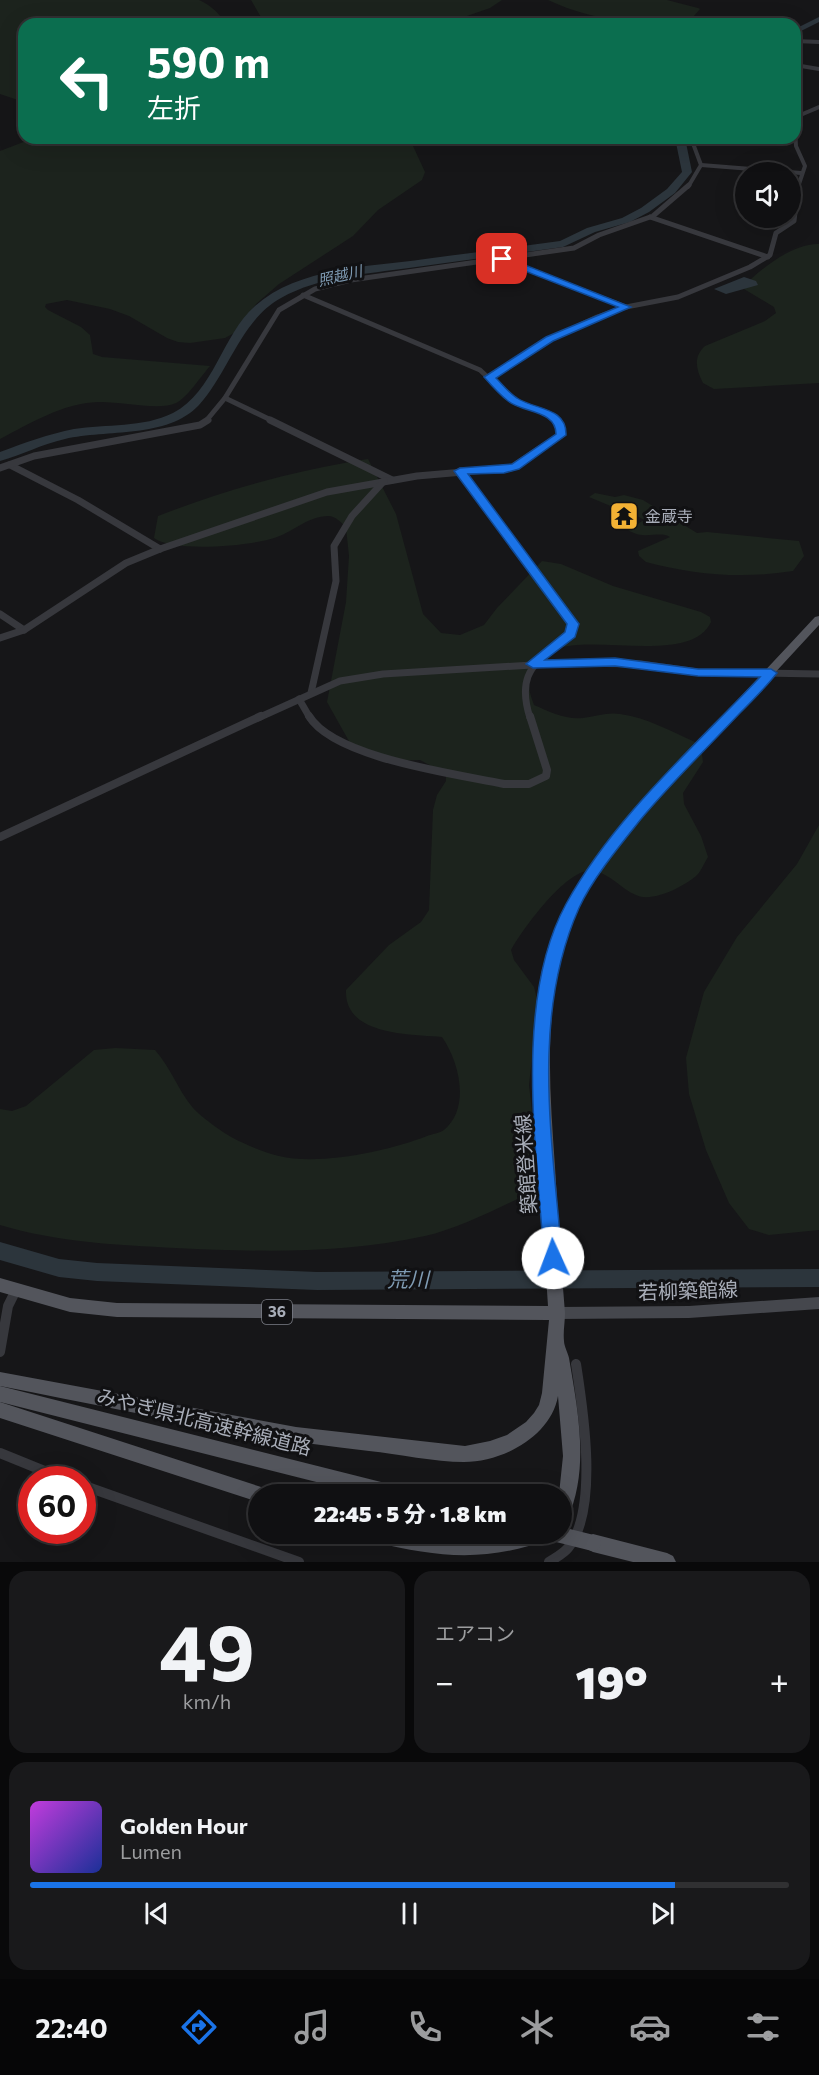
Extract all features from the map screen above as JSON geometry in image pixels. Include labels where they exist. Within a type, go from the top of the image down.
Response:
[{"type":"main road","name":"築館登米線","points":[[557,1336],[557,1306],[541,1079],[542,1023],[548,982],[558,943],[573,906],[612,846],[638,814],[819,619]]},
{"type":"main road","name":"36","points":[[8,1287],[70,1305],[117,1310],[557,1306]]},
{"type":"main road","name":"若柳築館線","points":[[557,1306],[688,1312],[819,1303]]},
{"type":"main road","points":[[0,1378],[296,1435],[465,1454],[490,1450],[515,1440],[536,1424],[548,1405],[557,1336]]},
{"type":"main road","points":[[557,1336],[569,1410],[570,1484]]},
{"type":"main road","name":"みやぎ県北高速幹線道路","points":[[0,1394],[358,1484]]},
{"type":"main road","points":[[0,1410],[248,1491]]},
{"type":"main road","points":[[572,1538],[667,1562]]},
{"type":"main road","points":[[422,1544],[473,1556],[498,1555],[528,1544]]},
{"type":"street","points":[[801,41],[819,42]]},
{"type":"street","points":[[801,66],[819,69]]},
{"type":"street","points":[[801,115],[819,107]]},
{"type":"street","points":[[0,468],[34,456],[191,428],[208,420],[225,398],[273,318],[284,306],[328,285],[574,249],[599,235],[650,218],[687,189],[700,165],[693,144]]},
{"type":"street","points":[[796,144],[805,165],[801,172]]},
{"type":"street","points":[[700,165],[735,167]]},
{"type":"street","points":[[650,218],[768,257]]},
{"type":"street","points":[[489,377],[501,372],[550,339],[626,307],[678,297],[750,267],[770,255],[776,233],[784,228]]},
{"type":"street","points":[[502,259],[626,307]]},
{"type":"street","points":[[0,638],[24,630],[126,563],[160,549],[327,492],[460,471],[504,469],[515,466],[561,435],[561,427],[554,416],[513,401],[489,377],[471,366],[303,295]]},
{"type":"street","points":[[225,398],[388,481]]},
{"type":"street","points":[[10,465],[78,500],[160,549]]},
{"type":"street","points":[[298,699],[315,726],[357,750],[398,762],[520,786],[546,776],[547,770],[524,698],[525,682],[533,664],[570,634],[573,624],[460,471]]},
{"type":"street","points":[[311,693],[336,581],[334,546],[352,516],[388,481]]},
{"type":"street","points":[[0,614],[24,630]]},
{"type":"street","points":[[0,837],[340,681],[383,674],[533,664],[615,662],[698,672],[819,674]]},
{"type":"street","points":[[0,1352],[8,1306],[8,1287]]},
{"type":"street","points":[[549,1562],[570,1547],[585,1502],[584,1413],[576,1364]]},
{"type":"street","points":[[0,1453],[32,1466]]},
{"type":"street","points":[[96,1490],[243,1544],[299,1562]]},
{"type":"shaded area","points":[[0,0],[199,0],[207,4],[221,18],[18,18],[18,100],[0,94]]},
{"type":"shaded area","points":[[251,0],[502,0],[490,8],[464,17],[470,18],[262,18]]},
{"type":"shaded area","points":[[548,0],[667,0],[700,9],[693,17],[695,18],[603,18]]},
{"type":"shaded area","points":[[18,144],[411,144],[425,172],[422,180],[378,210],[353,236],[279,284],[256,304],[234,333],[225,338],[190,343],[178,342],[129,316],[110,309],[67,300],[46,304],[45,307],[48,310],[81,327],[90,335],[93,354],[102,357],[210,366],[189,392],[176,403],[160,406],[107,402],[85,403],[48,415],[0,439],[0,151]]},
{"type":"shaded area","points":[[819,244],[819,383],[714,389],[703,383],[697,359],[705,346],[765,321],[776,313],[774,307],[744,289],[746,284],[761,270],[789,252],[799,247]]},
{"type":"shaded area","points":[[744,277],[756,281],[758,285],[726,294],[714,289]]},
{"type":"shaded area","points":[[368,459],[396,514],[423,614],[441,633],[460,635],[484,625],[542,561],[561,564],[613,586],[701,612],[710,617],[711,622],[700,635],[684,642],[640,646],[573,645],[557,649],[535,669],[529,683],[534,705],[552,713],[577,718],[602,714],[630,716],[659,725],[695,742],[701,748],[703,762],[683,793],[684,804],[701,836],[708,857],[696,876],[676,889],[650,897],[636,895],[594,871],[577,875],[566,882],[544,904],[511,950],[514,960],[534,987],[538,1003],[529,1085],[534,1130],[534,1191],[452,1228],[425,1236],[332,1249],[238,1250],[131,1246],[65,1239],[0,1225],[0,1109],[12,1111],[26,1106],[94,1050],[116,1048],[155,1050],[188,1101],[201,1115],[233,1138],[279,1156],[314,1159],[374,1152],[440,1132],[452,1121],[460,1097],[460,1084],[453,1059],[442,1037],[381,1030],[356,1016],[348,1005],[346,990],[389,945],[421,922],[429,910],[433,810],[446,776],[420,760],[391,761],[350,743],[327,702],[346,602],[349,556],[346,528],[336,518],[328,516],[308,521],[277,537],[250,543],[195,547],[164,543],[154,538],[158,516],[235,489],[288,475]]},
{"type":"shaded area","points":[[595,493],[615,497],[624,495],[643,500],[697,533],[799,541],[804,556],[793,571],[756,575],[700,573],[646,562],[639,556],[638,551],[670,537],[661,534],[640,535],[628,530],[644,520],[622,507],[613,507],[589,497]]},
{"type":"shaded area","points":[[819,825],[819,1230],[769,1235],[749,1229],[729,1203],[706,1150],[689,1094],[686,1058],[704,992],[737,937],[797,864]]},
{"type":"waterway","name":"照越川","points":[[801,29],[819,19]]},
{"type":"waterway","name":"照越川","points":[[0,457],[65,435],[132,427],[175,417],[185,411],[204,391],[257,310],[277,295],[300,285],[348,273],[563,244],[591,230],[626,220],[645,210],[671,191],[687,172],[681,144]]},
{"type":"waterway","name":"荒川","points":[[0,1251],[59,1268],[97,1272],[317,1281],[819,1278]]},
{"type":"place","name":"金蔵寺","points":[[624,516]]},
{"type":"route","points":[[502,259],[626,307],[597,317],[550,339],[501,372],[489,377],[513,401],[554,416],[562,432],[561,435],[515,466],[504,469],[460,471],[573,624],[570,634],[533,664],[615,662],[698,672],[771,673],[638,814],[612,846],[573,906],[558,943],[548,982],[542,1023],[541,1079],[553,1258]]}]
